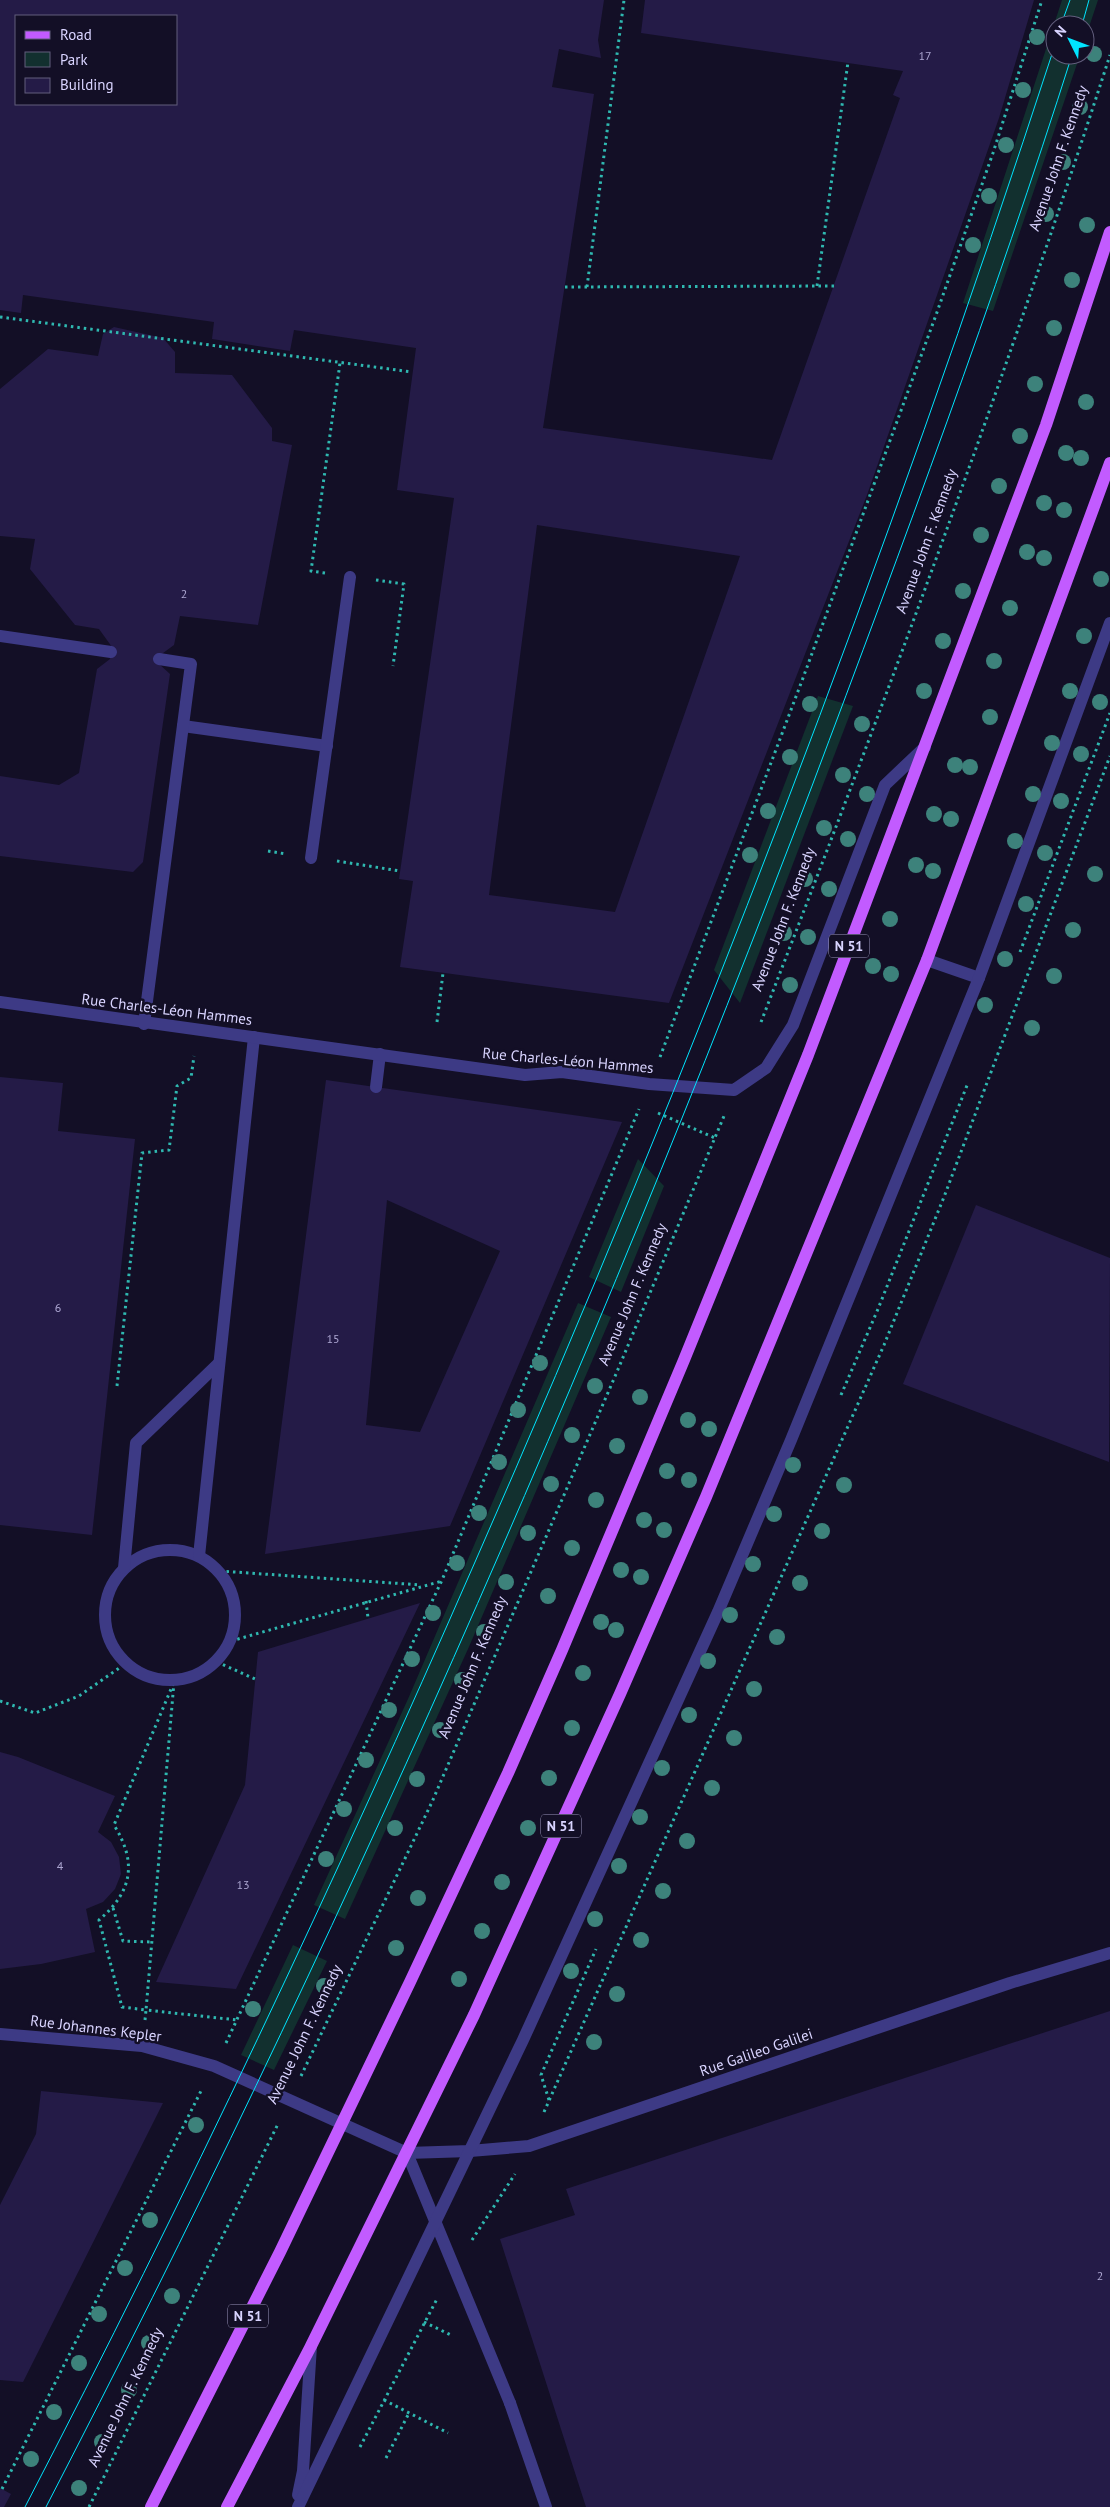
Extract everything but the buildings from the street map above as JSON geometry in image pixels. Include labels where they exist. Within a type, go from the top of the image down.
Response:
[{"type":"main road","name":"N 51","points":[[151,2507],[280,2252],[342,2123],[508,1773],[566,1641],[684,1360],[808,1055],[1046,425],[1110,232]]},
{"type":"main road","name":"N 51","points":[[227,2507],[311,2346],[525,1907],[736,1426],[927,960],[1110,463]]},
{"type":"street","points":[[311,858],[350,577]]},
{"type":"street","points":[[296,2507],[470,2151],[718,1612],[791,1440],[979,978],[1110,623]]},
{"type":"street","points":[[0,636],[111,652]]},
{"type":"street","points":[[144,1024],[190,664],[158,659]]},
{"type":"street","points":[[183,726],[327,746]]},
{"type":"street","points":[[734,1090],[766,1068],[793,1025],[885,785],[925,747]]},
{"type":"street","points":[[927,960],[979,978]]},
{"type":"street","name":"Rue Charles-Léon Hammes","points":[[0,1002],[144,1024],[254,1036],[525,1074],[562,1072],[649,1084],[734,1090]]},
{"type":"street","points":[[199,1556],[254,1036]]},
{"type":"street","points":[[376,1087],[380,1054]]},
{"type":"street","points":[[124,1568],[136,1443],[219,1362]]},
{"type":"street","points":[[173,1549],[199,1556],[219,1570],[232,1592],[236,1618],[231,1641],[217,1662],[198,1676],[174,1682],[148,1678],[125,1664],[110,1642],[104,1616],[109,1590],[124,1568],[146,1553],[173,1549]]},
{"type":"street","name":"Rue Galileo Galilei","points":[[407,2152],[470,2151],[529,2146],[1010,1983],[1110,1953]]},
{"type":"street","name":"Rue Johannes Kepler","points":[[0,2034],[142,2046],[214,2066],[407,2152]]},
{"type":"street","points":[[407,2152],[510,2403],[546,2507]]},
{"type":"street","points":[[296,2507],[303,2471],[311,2346]]},
{"type":"path","points":[[587,287],[624,0]]},
{"type":"path","points":[[662,1053],[804,678],[936,315],[993,153],[1042,0]]},
{"type":"path","name":"Avenue John F. Kennedy","points":[[759,1026],[932,573],[1110,55]]},
{"type":"path","points":[[817,286],[848,62]]},
{"type":"path","points":[[564,287],[834,286]]},
{"type":"path","points":[[0,318],[412,372]]},
{"type":"path","points":[[340,363],[311,571],[404,584],[392,666]]},
{"type":"path","points":[[550,2101],[884,1345],[944,1197],[1110,756]]},
{"type":"path","points":[[437,1022],[443,973]]},
{"type":"path","points":[[117,1386],[142,1153],[169,1150],[177,1086],[191,1078],[194,1056]]},
{"type":"path","points":[[2,2489],[237,2020],[442,1580],[649,1084]]},
{"type":"path","name":"Avenue John F. Kennedy","points":[[88,2507],[290,2100],[432,1802],[619,1367],[734,1090]]},
{"type":"path","points":[[219,1570],[424,1586]]},
{"type":"path","points":[[231,1641],[442,1580]]},
{"type":"path","points":[[366,1601],[368,1618]]},
{"type":"path","points":[[217,1662],[255,1679]]},
{"type":"path","points":[[0,1700],[35,1713],[79,1696],[125,1664]]},
{"type":"path","points":[[174,1682],[114,1824],[126,1848],[128,1875],[123,1892],[113,1908],[99,1920],[122,2007],[237,2020]]},
{"type":"path","points":[[146,2010],[174,1682]]},
{"type":"path","points":[[113,1908],[123,1941],[151,1942]]},
{"type":"path","points":[[358,2449],[424,2322]]},
{"type":"path","points":[[384,2400],[448,2432]]},
{"type":"path","points":[[386,2458],[410,2412]]},
{"type":"green space","points":[[1062,0],[1098,0],[1093,15],[1057,15]]},
{"type":"green space","points":[[1045,52],[1045,65],[1077,65],[993,311],[963,303]]},
{"type":"green space","points":[[818,696],[853,706],[740,1003],[714,970]]},
{"type":"green space","points":[[638,1159],[664,1186],[621,1292],[589,1277]]},
{"type":"green space","points":[[578,1303],[611,1317],[468,1649],[345,1919],[314,1905],[408,1699]]},
{"type":"green space","points":[[293,1945],[327,1961],[274,2070],[241,2055]]},
{"type":"tram line","points":[[1065,15],[1070,0]]},
{"type":"tram line","points":[[1085,15],[1089,0]]},
{"type":"tram line","points":[[25,2507],[144,2274],[314,1920],[422,1682],[556,1376],[710,1000],[784,811],[924,430],[1048,65]]},
{"type":"tram line","points":[[46,2507],[153,2297],[357,1872],[454,1657],[548,1441],[639,1224],[727,1006],[880,604],[979,331],[1069,65]]}]
